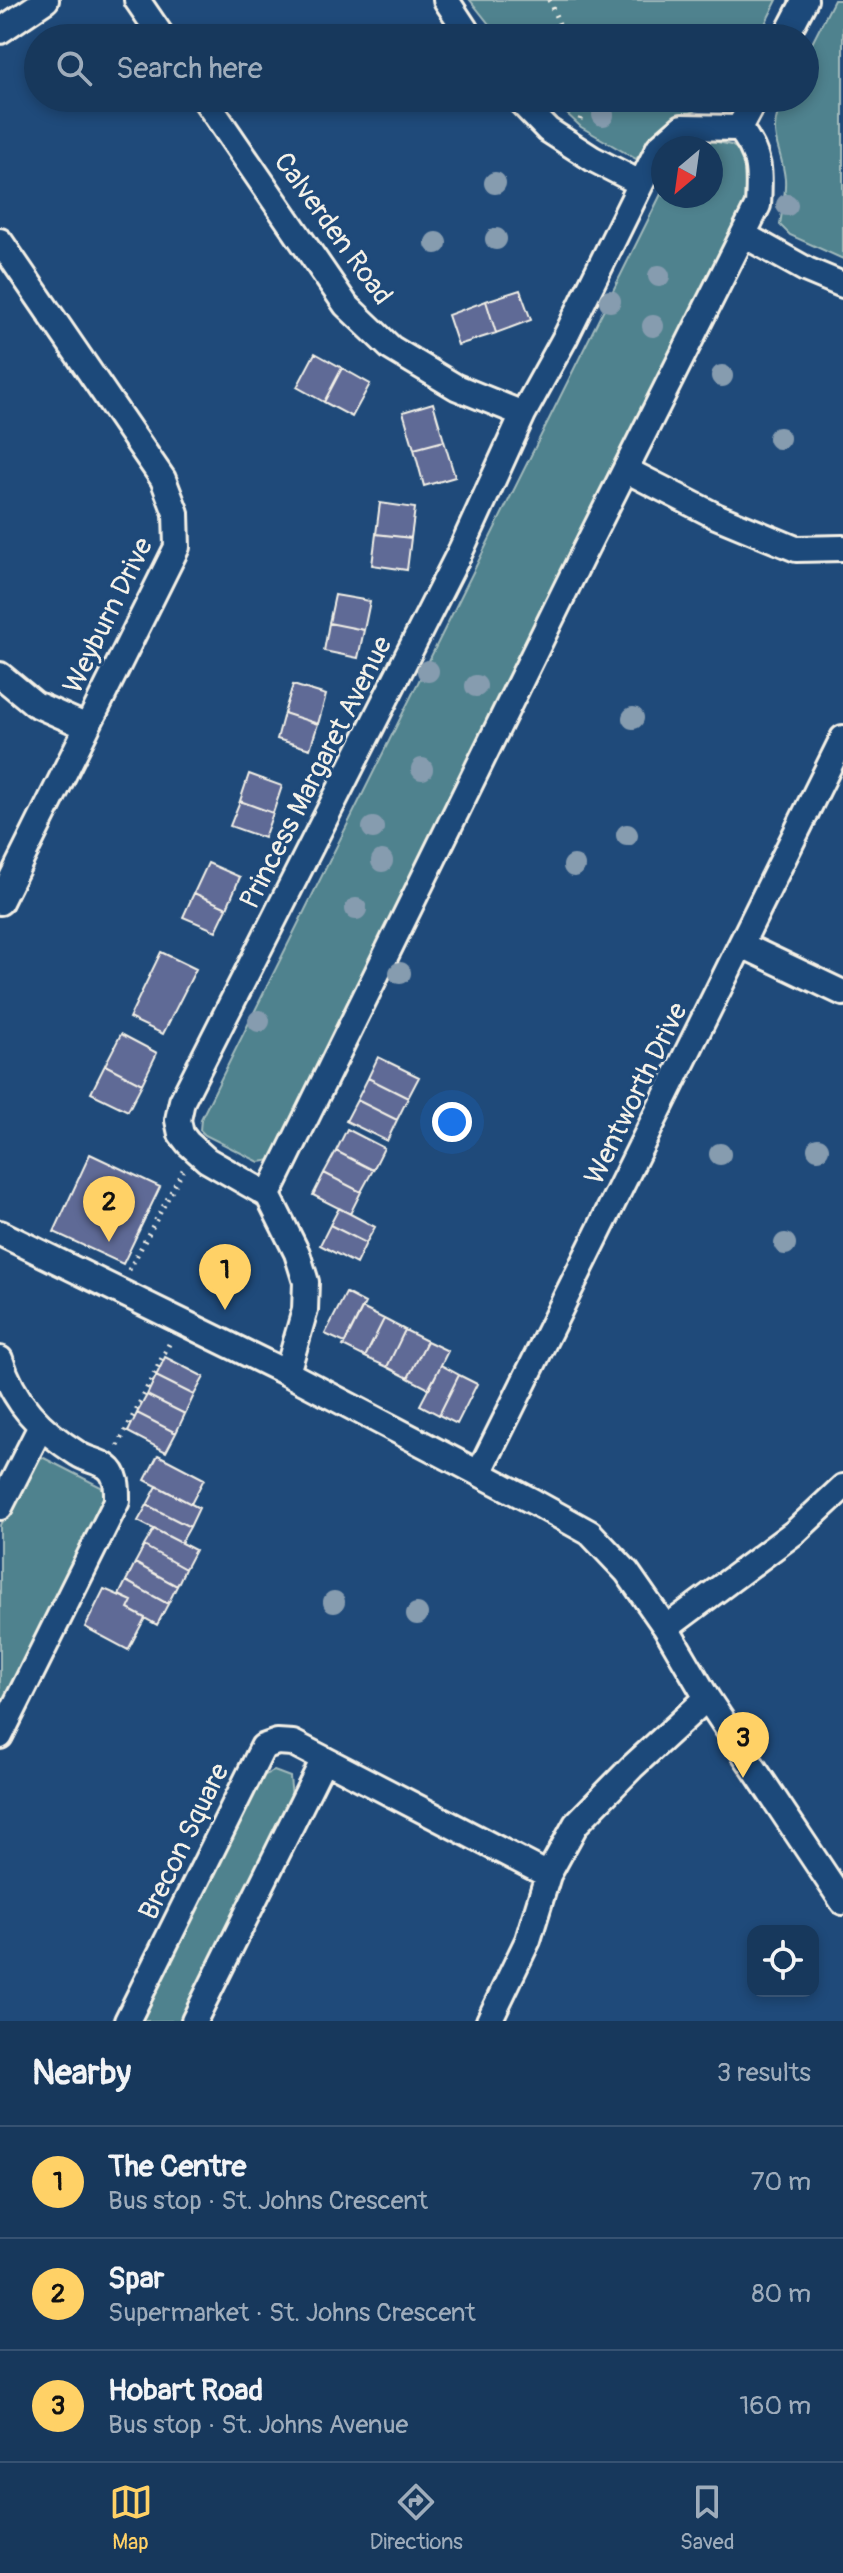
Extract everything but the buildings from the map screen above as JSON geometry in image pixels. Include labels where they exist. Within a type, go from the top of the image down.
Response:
[{"type":"street","points":[[0,31],[46,0]]},
{"type":"street","points":[[137,0],[153,24]]},
{"type":"street","points":[[446,0],[462,24]]},
{"type":"street","points":[[792,24],[805,0]]},
{"type":"street","name":"Calverden Road","points":[[214,112],[346,305],[391,348],[456,387],[523,414]]},
{"type":"street","points":[[531,112],[548,130],[593,159],[640,183]]},
{"type":"street","points":[[268,1195],[758,205],[760,172],[752,144],[739,128],[748,112]]},
{"type":"street","name":"Princess Margaret Avenue","points":[[195,1148],[181,1134],[178,1120],[182,1101],[461,550],[523,414],[566,336],[659,147],[682,127],[739,128]]},
{"type":"street","points":[[744,235],[807,270],[843,285]]},
{"type":"street","name":"Weyburn Drive","points":[[0,241],[163,479],[176,513],[177,547],[85,726],[0,902]]},
{"type":"street","points":[[626,470],[716,516],[796,549],[843,548]]},
{"type":"street","points":[[0,675],[35,704],[85,726]]},
{"type":"street","name":"Wentworth Drive","points":[[479,1473],[843,738]]},
{"type":"street","points":[[742,945],[843,993]]},
{"type":"street","points":[[195,1148],[207,1160],[268,1195],[297,1253],[306,1282],[305,1310],[287,1373]]},
{"type":"street","points":[[3,1244],[287,1373],[590,1533],[627,1572],[666,1628],[707,1698],[843,1902]]},
{"type":"street","points":[[0,1359],[21,1406],[40,1428],[81,1456],[107,1467],[117,1482],[117,1501],[0,1736]]},
{"type":"street","points":[[0,1507],[40,1428]]},
{"type":"street","points":[[666,1628],[795,1532],[843,1487]]},
{"type":"street","points":[[499,2017],[548,1875],[576,1824],[707,1698]]},
{"type":"street","name":"Brecon Square","points":[[127,2021],[263,1747],[277,1742],[293,1743],[548,1875]]},
{"type":"street","points":[[194,2021],[324,1759]]},
{"type":"path","points":[[549,0],[559,24]]},
{"type":"path","points":[[142,1276],[130,1270],[195,1148]]},
{"type":"path","points":[[107,1467],[180,1322]]},
{"type":"green space","points":[[470,0],[777,0],[765,24],[489,24]]},
{"type":"green space","points":[[834,0],[843,0],[843,259],[790,235],[780,225],[785,179],[775,131],[778,112],[819,112],[819,29]]},
{"type":"green space","points":[[565,112],[694,112],[657,136],[651,136],[651,142],[636,159],[581,127]]},
{"type":"green space","points":[[723,143],[731,145],[745,154],[750,203],[272,1160],[259,1162],[205,1135],[200,1130],[201,1119],[654,208],[723,208]]},
{"type":"green space","points":[[38,1455],[101,1487],[106,1493],[0,1710],[0,1525]]},
{"type":"green space","points":[[274,1771],[290,1777],[292,1798],[181,2021],[136,2021],[258,1778]]},
{"type":"place","name":"Spar","points":[[109,1242]]},
{"type":"place","name":"The Centre","points":[[225,1310]]},
{"type":"place","name":"Hobart Road","points":[[743,1778]]}]
